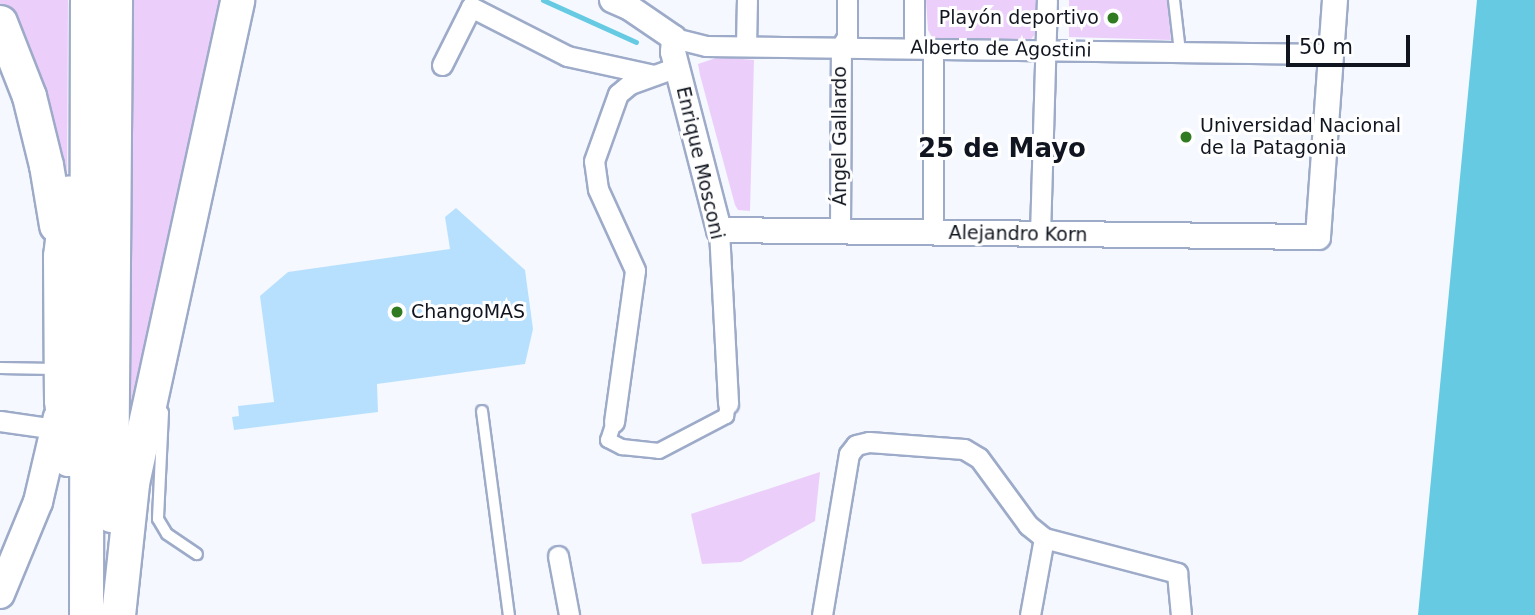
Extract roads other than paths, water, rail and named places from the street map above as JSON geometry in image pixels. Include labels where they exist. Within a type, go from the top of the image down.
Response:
[{"type":"highway","points":[[85,615],[87,0]]},
{"type":"highway","points":[[110,615],[115,0]]},
{"type":"highway","points":[[118,615],[132,483],[171,292],[237,0]]},
{"type":"highway","points":[[0,22],[17,60],[39,135],[60,256]]},
{"type":"highway","points":[[85,615],[60,399],[60,256],[86,54]]},
{"type":"main road","points":[[0,594],[38,502],[60,399]]},
{"type":"street","points":[[612,0],[630,8],[674,38]]},
{"type":"street","points":[[747,0],[747,46]]},
{"type":"street","name":"Ángel Gallardo","points":[[840,231],[841,47],[847,37],[847,0]]},
{"type":"street","points":[[914,0],[924,48],[933,233]]},
{"type":"street","points":[[1040,234],[1047,0]]},
{"type":"street","points":[[1329,54],[1335,0]]},
{"type":"street","points":[[442,65],[471,7],[567,56],[666,71]]},
{"type":"street","name":"Alberto de Agostini","points":[[674,38],[706,46],[1329,54]]},
{"type":"street","name":"Enrique Mosconi","points":[[674,38],[666,71],[719,230],[728,404]]},
{"type":"street","name":"Alejandro Korn","points":[[719,230],[1318,237],[1329,54]]},
{"type":"street","points":[[666,71],[630,84],[618,94],[594,161],[598,189],[635,270],[614,422],[608,440],[622,447],[659,451],[726,416],[728,404]]},
{"type":"street","points":[[0,421],[60,399]]},
{"type":"street","points":[[822,615],[849,454],[856,445],[869,442],[964,449],[979,458],[1028,525],[1044,538],[1177,573],[1181,615]]},
{"type":"street","points":[[1030,615],[1044,538]]},
{"type":"street","points":[[558,556],[569,615]]},
{"type":"lane","points":[[1174,0],[1180,52]]},
{"type":"lane","points":[[165,384],[171,292]]},
{"type":"lane","points":[[0,369],[60,399]]},
{"type":"lane","points":[[164,397],[158,519],[167,534],[197,554]]},
{"type":"lane","points":[[482,411],[509,615]]},
{"type":"water","points":[[1477,0],[1535,0],[1535,615],[1418,615]]},
{"type":"waterway","points":[[543,0],[636,42]]},
{"type":"place","name":"Playón deportivo","points":[[1113,18]]},
{"type":"place","name":"Universidad Nacional de la Patagonia","points":[[1186,137]]},
{"type":"place","name":"ChangoMAS","points":[[397,312]]},
{"type":"district","name":"25 de Mayo","points":[[1002,149]]}]
